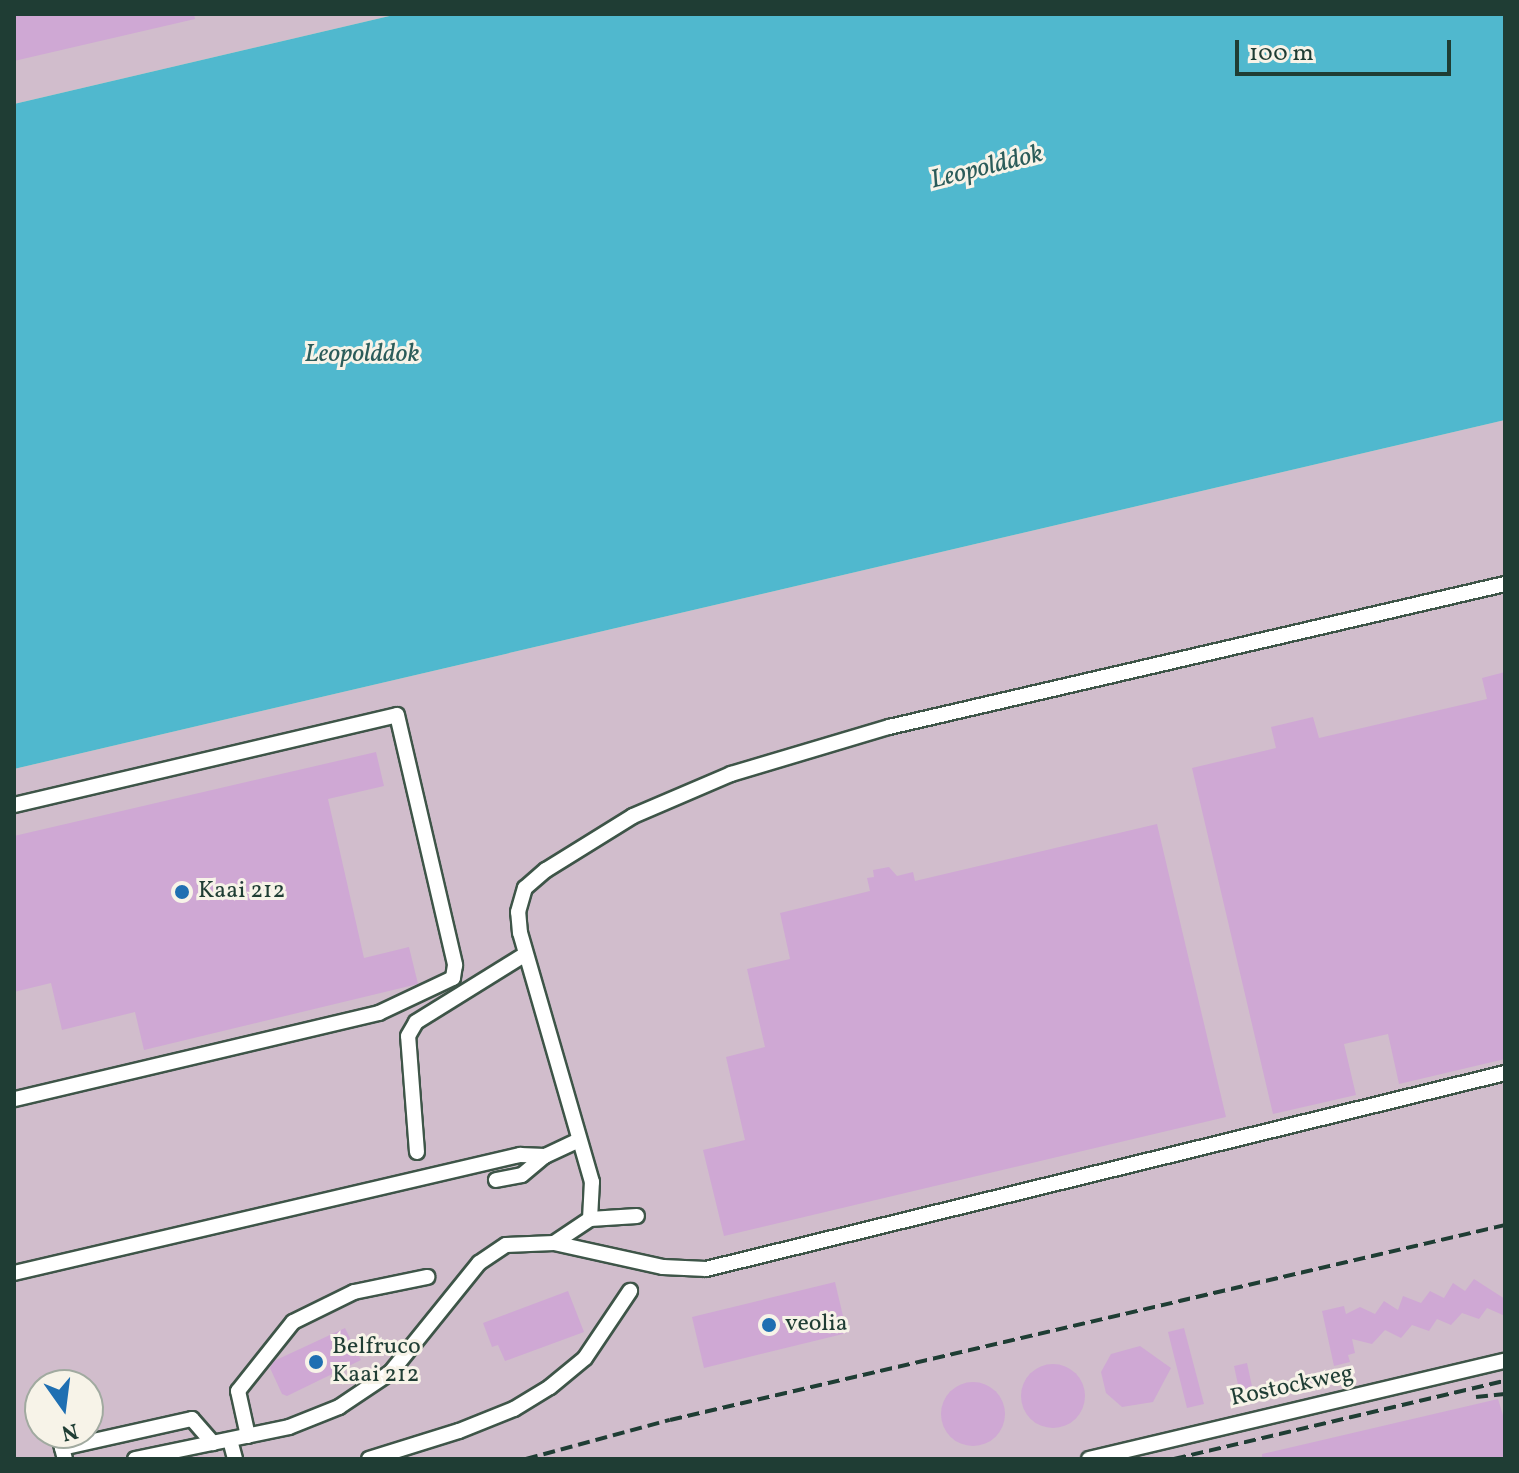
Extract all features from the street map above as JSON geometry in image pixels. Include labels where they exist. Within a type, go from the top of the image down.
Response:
[{"type":"street","points":[[590,1219],[592,1182],[577,1141],[524,955],[518,912],[525,888],[535,878],[633,816],[731,774],[889,727],[1505,584]]},
{"type":"street","points":[[14,805],[397,715],[455,965],[453,978],[379,1013],[14,1099]]},
{"type":"street","points":[[417,1152],[408,1036],[416,1022],[524,955]]},
{"type":"street","points":[[135,1459],[248,1436],[339,1407],[391,1372],[479,1263],[506,1245],[554,1243],[663,1267],[706,1269],[1505,1073]]},
{"type":"street","points":[[496,1180],[522,1175],[545,1156],[577,1141]]},
{"type":"street","points":[[14,1273],[520,1155],[545,1156]]},
{"type":"street","points":[[554,1243],[590,1219],[637,1216]]},
{"type":"street","points":[[248,1436],[238,1391],[293,1322],[354,1292],[427,1277]]},
{"type":"street","points":[[369,1459],[459,1431],[514,1409],[550,1387],[585,1358],[630,1291]]},
{"type":"street","name":"Rostockweg","points":[[1089,1459],[1505,1361]]},
{"type":"street","points":[[104,1438],[192,1419],[213,1443]]},
{"type":"street","points":[[230,1440],[235,1459]]},
{"type":"shaded area","points":[[14,14],[398,14],[14,104]]},
{"type":"shaded area","points":[[1505,420],[1505,1459],[14,1459],[14,769]]},
{"type":"water","name":"Leopolddok","points":[[398,14],[1505,14],[1505,420],[14,769],[14,104]]},
{"type":"building","points":[[14,14],[194,14],[195,19],[14,61]]},
{"type":"building","points":[[1505,672],[1505,1059],[1399,1084],[1388,1034],[1344,1044],[1356,1095],[1273,1114],[1192,768],[1276,748],[1271,727],[1313,717],[1319,738],[1487,699],[1482,678]]},
{"type":"building","name":"Kaai 212","points":[[376,752],[384,786],[328,799],[364,958],[409,947],[418,984],[144,1050],[135,1012],[62,1030],[51,983],[14,992],[14,836]]},
{"type":"building","points":[[1157,824],[1226,1117],[724,1236],[703,1150],[745,1140],[726,1057],[765,1047],[747,969],[790,959],[780,913],[870,891],[867,878],[874,877],[873,870],[889,867],[897,876],[913,872],[915,881]]},
{"type":"building","points":[[1474,1279],[1505,1299],[1505,1316],[1487,1308],[1479,1319],[1462,1313],[1451,1325],[1437,1319],[1429,1331],[1412,1325],[1401,1338],[1385,1330],[1372,1344],[1352,1339],[1355,1353],[1348,1355],[1350,1362],[1334,1366],[1322,1311],[1344,1306],[1346,1314],[1360,1307],[1375,1314],[1384,1301],[1398,1310],[1403,1296],[1421,1303],[1430,1291],[1444,1298],[1453,1283],[1465,1291]]},
{"type":"building","name":"veolia","points":[[835,1282],[847,1333],[704,1368],[692,1317]]},
{"type":"building","points":[[568,1291],[584,1332],[505,1361],[498,1345],[492,1347],[483,1323]]},
{"type":"building","name":"Belfruco Kaai 212","points":[[345,1328],[361,1360],[287,1396],[282,1394],[270,1368],[274,1361]]},
{"type":"building","points":[[1184,1328],[1204,1404],[1187,1408],[1168,1332]]},
{"type":"building","points":[[1140,1346],[1171,1368],[1153,1402],[1122,1407],[1106,1393],[1101,1372],[1111,1354]]},
{"type":"building","points":[[1247,1363],[1253,1391],[1240,1394],[1234,1366]]},
{"type":"building","points":[[1053,1364],[1071,1370],[1079,1378],[1085,1396],[1079,1414],[1071,1422],[1053,1428],[1035,1422],[1027,1414],[1021,1396],[1027,1378],[1035,1370]]},
{"type":"building","points":[[973,1382],[991,1388],[999,1396],[1005,1414],[999,1432],[991,1440],[973,1446],[955,1440],[947,1432],[941,1414],[947,1396],[955,1388]]},
{"type":"building","points":[[1498,1399],[1505,1422],[1505,1459],[1262,1459],[1262,1454]]},
{"type":"railway","points":[[526,1459],[670,1420],[1505,1225]]},
{"type":"railway","points":[[1174,1459],[1505,1381]]},
{"type":"railway","points":[[1476,1397],[1505,1394]]},
{"type":"place","name":"Kaai 212","points":[[182,892]]},
{"type":"place","name":"veolia","points":[[769,1325]]},
{"type":"place","name":"Belfruco Kaai 212","points":[[316,1362]]}]
